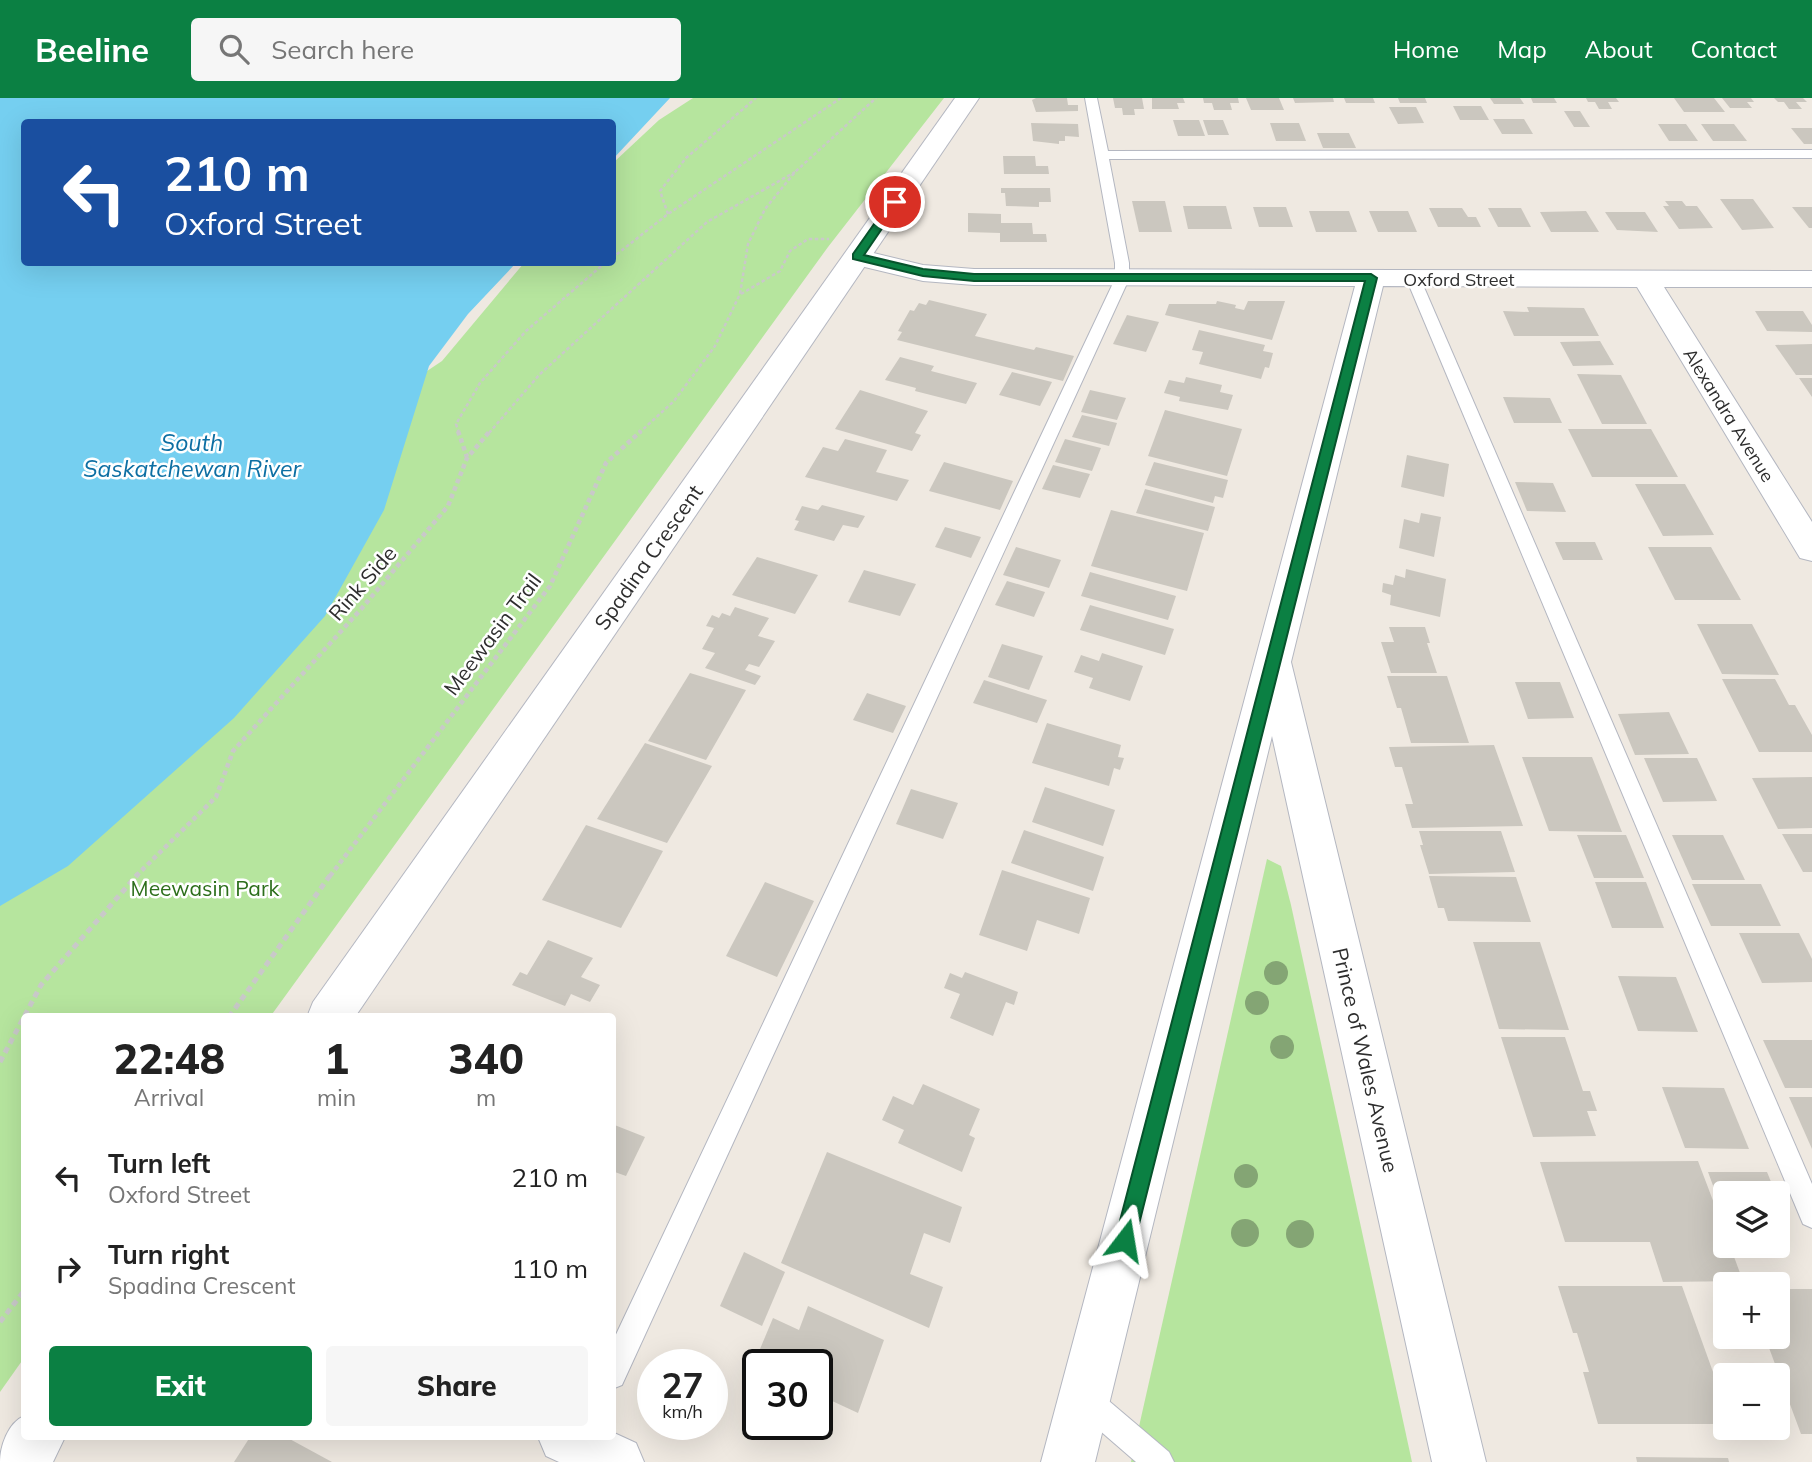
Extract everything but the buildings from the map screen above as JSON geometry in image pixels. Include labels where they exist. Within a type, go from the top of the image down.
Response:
[{"type":"street","name":"Spadina Crescent","points":[[333,1013],[967,98]]},
{"type":"street","name":"Oxford Street","points":[[862,250],[923,272],[974,277],[1812,279]]},
{"type":"street","points":[[1068,1462],[1371,278]]},
{"type":"street","name":"Alexandra Avenue","points":[[1646,280],[1812,550]]},
{"type":"street","name":"Prince of Wales Avenue","points":[[1273,659],[1459,1462]]},
{"type":"street","points":[[21,1462],[36,1440]]},
{"type":"lane","points":[[616,1365],[1122,279],[1122,263],[1091,98]]},
{"type":"lane","points":[[1101,155],[1812,154]]},
{"type":"lane","points":[[1413,278],[1812,1215]]},
{"type":"lane","points":[[1084,1399],[1159,1462]]},
{"type":"path","points":[[668,214],[660,191],[686,158],[756,98]]},
{"type":"path","points":[[616,254],[668,214],[841,98]]},
{"type":"path","name":"Meewasin Trail","points":[[232,1013],[346,853],[550,586],[606,463],[674,401],[715,346],[740,294],[748,244],[765,209],[795,172],[876,98]]},
{"type":"path","name":"Rink Side","points":[[26,1013],[41,985],[135,877],[216,797],[233,751],[362,608],[448,506],[467,458],[540,374],[707,222],[795,172]]},
{"type":"path","points":[[740,294],[780,271],[790,251],[808,239],[834,238],[862,250]]},
{"type":"path","points":[[467,458],[456,424],[480,383],[526,331],[601,266]]},
{"type":"path","name":"Rink Side","points":[[0,1062],[21,1023]]},
{"type":"path","points":[[0,1322],[21,1295]]},
{"type":"green space","name":"Meewasin Park","points":[[693,98],[944,98],[828,247],[273,1013],[21,1013],[21,1362],[0,1392],[0,852],[412,381],[442,361],[521,266],[616,266],[616,160],[659,120]]},
{"type":"green space","points":[[1267,859],[1281,866],[1291,905],[1412,1462],[1131,1462]]},
{"type":"water","name":"South Saskatchewan River","points":[[0,98],[670,98],[616,156],[616,119],[21,119],[21,266],[513,266],[468,314],[429,366],[384,510],[325,616],[234,718],[68,866],[0,906]]},
{"type":"route","points":[[895,202],[857,257],[923,272],[974,277],[1371,278],[1125,1240]]}]
